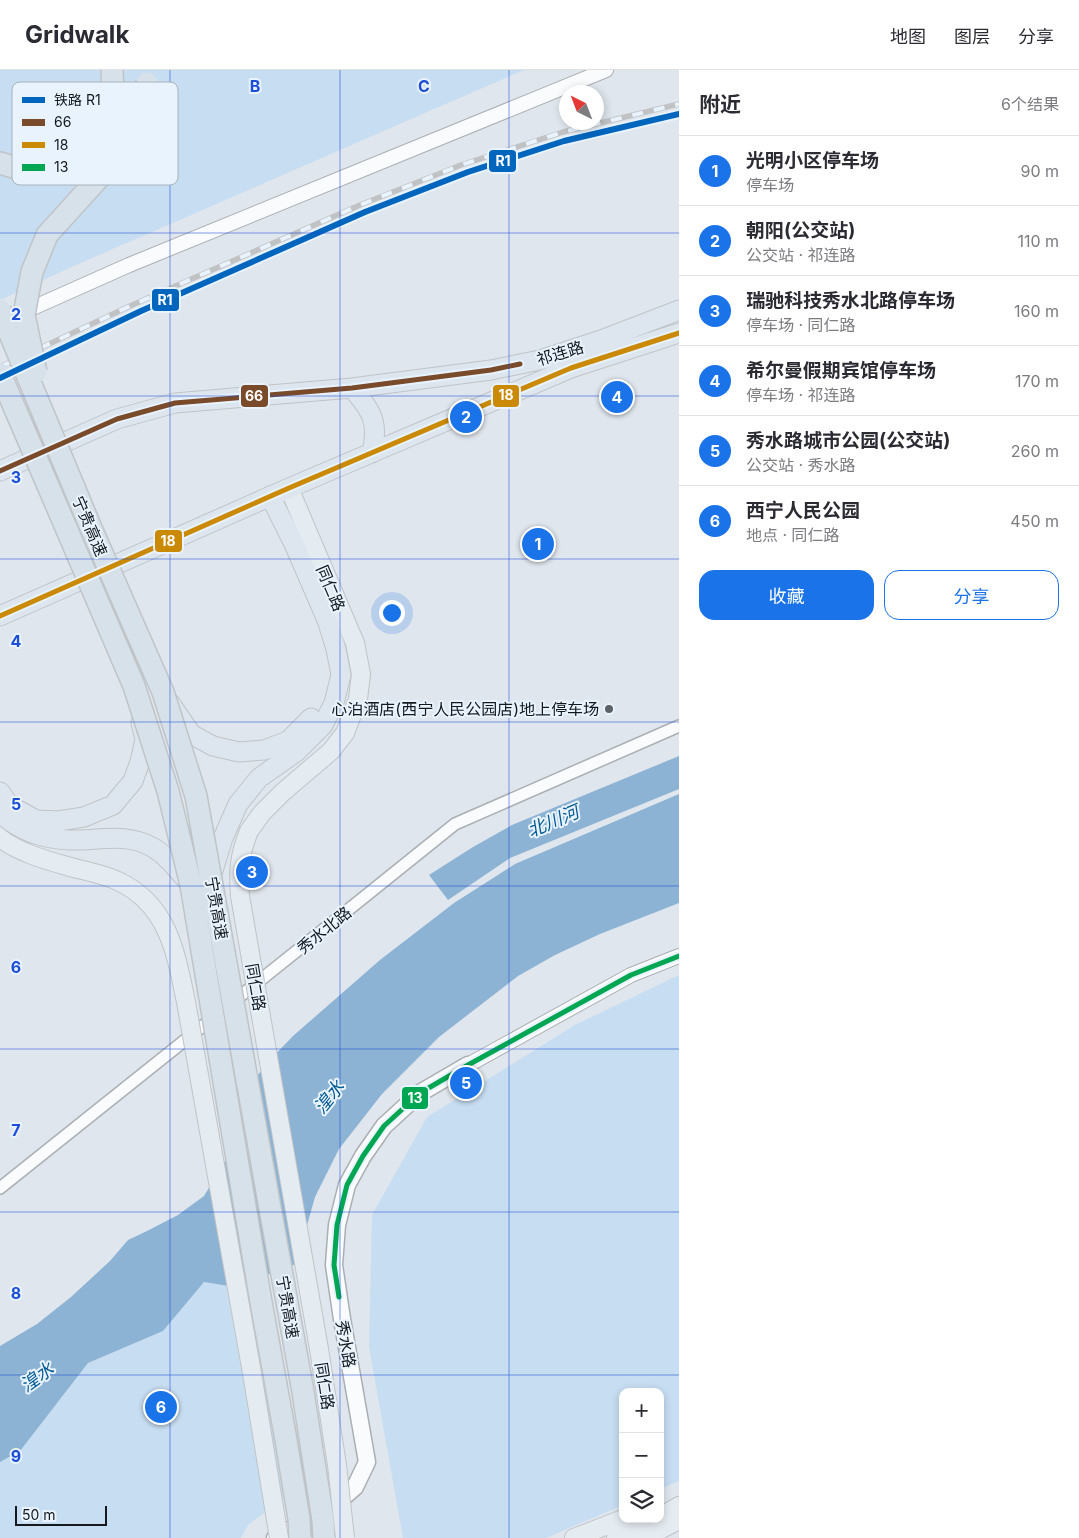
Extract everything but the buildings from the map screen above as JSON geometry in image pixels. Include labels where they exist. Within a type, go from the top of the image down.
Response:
[{"type":"highway","points":[[0,163],[12,167]]},
{"type":"highway","points":[[91,528],[35,367],[24,315],[32,272],[47,235],[92,185]]},
{"type":"highway","name":"宁贵高速","points":[[0,310],[91,528],[163,692],[196,796],[302,1386],[323,1520],[324,1538]]},
{"type":"highway","name":"祁连路","points":[[0,471],[117,419],[175,403],[352,388],[491,370],[540,360],[601,340],[679,310]]},
{"type":"highway","name":"祁连路","points":[[3,613],[570,368],[679,333]]},
{"type":"highway","name":"宁贵高速","points":[[0,374],[134,686],[168,790],[190,885],[299,1519],[300,1538]]},
{"type":"highway","points":[[352,388],[365,403],[374,421],[376,436],[372,453]]},
{"type":"highway","points":[[211,877],[238,804],[259,778],[292,746],[309,722],[324,698],[328,673],[328,656],[320,632],[285,554],[264,499]]},
{"type":"highway","points":[[0,792],[9,805],[36,820],[58,821],[84,816],[113,805],[132,781],[140,762],[145,739],[134,686]]},
{"type":"highway","points":[[163,692],[191,734],[214,746],[239,752],[292,746]]},
{"type":"highway","points":[[0,812],[4,817],[23,829],[45,837],[70,840],[112,837],[131,840],[152,847],[167,859],[190,885]]},
{"type":"main road","name":"同仁路","points":[[289,488],[354,643],[361,674],[358,699],[345,733],[332,751],[283,792],[262,813],[249,831],[242,849],[238,872],[240,896],[319,1349],[337,1465],[345,1538]]},
{"type":"main road","points":[[0,838],[28,853],[52,862],[118,880],[136,891],[154,908],[167,929],[176,953],[186,1002],[250,1364],[277,1538]]},
{"type":"main road","name":"秀水路","points":[[277,1538],[332,1507],[355,1487],[367,1462],[334,1265],[337,1225],[347,1185],[363,1156],[384,1126],[420,1093],[468,1065]]},
{"type":"main road","points":[[664,1507],[679,1502]]},
{"type":"main road","points":[[652,1524],[679,1506]]},
{"type":"main road","points":[[616,1538],[679,1516]]},
{"type":"main road","points":[[652,1524],[679,1520]]},
{"type":"main road","points":[[574,1538],[619,1521]]},
{"type":"street","points":[[0,323],[129,265],[606,70]]},
{"type":"street","name":"秀水北路","points":[[0,1188],[455,824],[679,726]]},
{"type":"street","name":"秀水路","points":[[468,1065],[631,975],[679,956]]},
{"type":"shaded area","points":[[0,70],[524,70],[67,269],[0,300]]},
{"type":"shaded area","points":[[679,975],[679,1481],[664,1487],[664,1388],[619,1388],[619,1507],[546,1538],[403,1538],[369,1347],[372,1215],[427,1117],[575,1025]]},
{"type":"shaded area","points":[[204,1282],[235,1287],[248,1282],[284,1498],[248,1525],[241,1538],[0,1538],[0,1462],[20,1451],[88,1363],[163,1331]]},
{"type":"water","name":"北川河","points":[[679,756],[679,789],[510,858],[448,900],[429,875],[512,825]]},
{"type":"water","name":"湟水","points":[[679,794],[679,903],[600,934],[555,955],[518,976],[439,1037],[382,1094],[339,1149],[315,1197],[307,1225],[301,1262],[235,1287],[204,1282],[163,1331],[88,1363],[20,1451],[0,1462],[0,1346],[37,1324],[71,1297],[110,1261],[128,1240],[178,1215],[204,1196],[225,1161],[241,1101],[247,1089],[268,1062],[293,1036],[380,960],[454,903],[515,864]]},
{"type":"railway","points":[[0,367],[130,306],[360,205],[461,165],[563,132],[679,104]]},
{"type":"rail line","name":"R1","points":[[0,378],[141,311],[365,212],[468,172],[564,141],[679,114]]},
{"type":"transit line","name":"18","points":[[0,616],[289,488],[571,368],[679,333]]},
{"type":"transit line","name":"66","points":[[0,471],[117,419],[175,403],[352,388],[491,370],[520,364]]},
{"type":"transit line","name":"13","points":[[339,1297],[334,1265],[337,1225],[347,1185],[363,1156],[384,1126],[420,1093],[468,1065],[631,975],[679,956]]},
{"type":"place","name":"希尔曼假期宾馆停车场","points":[[617,397]]},
{"type":"place","name":"朝阳(公交站)","points":[[466,417]]},
{"type":"place","name":"光明小区停车场","points":[[538,544]]},
{"type":"place","name":"心泊酒店(西宁人民公园店)地上停车场","points":[[609,709]]},
{"type":"place","name":"瑞驰科技秀水北路停车场","points":[[252,872]]},
{"type":"place","name":"秀水路城市公园(公交站)","points":[[466,1083]]},
{"type":"place","name":"西宁人民公园","points":[[161,1407]]}]
